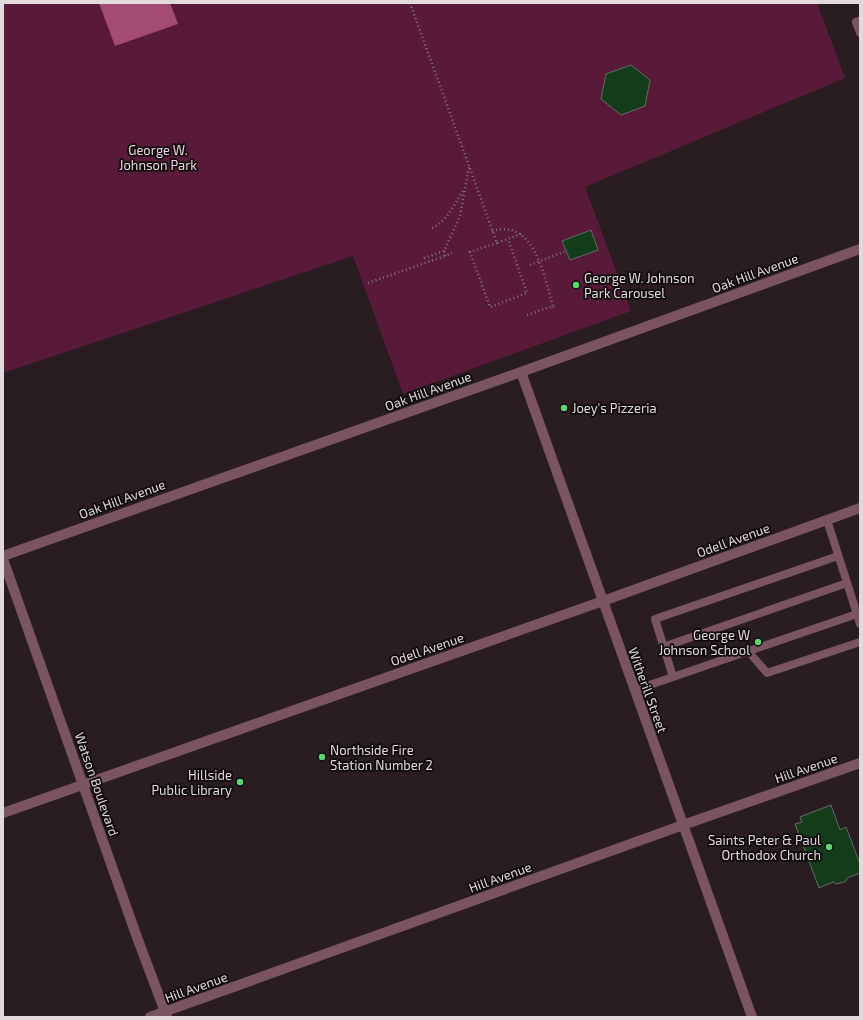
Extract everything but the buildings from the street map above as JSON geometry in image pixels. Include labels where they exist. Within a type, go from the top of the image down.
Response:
[{"type":"street","name":"Oak Hill Avenue","points":[[3,556],[521,372],[860,249]]},
{"type":"street","name":"Witherill Street","points":[[521,372],[752,1017]]},
{"type":"street","name":"Odell Avenue","points":[[3,813],[603,601],[860,508]]},
{"type":"street","name":"Watson Boulevard","points":[[3,559],[138,940],[166,1014]]},
{"type":"street","name":"Hill Avenue","points":[[150,1017],[166,1014],[683,825],[860,763]]},
{"type":"lane","points":[[860,21],[856,22],[860,33]]},
{"type":"lane","points":[[826,520],[860,624]]},
{"type":"lane","points":[[673,677],[655,619],[838,556]]},
{"type":"lane","points":[[663,647],[847,583]]},
{"type":"lane","points":[[634,690],[857,614]]},
{"type":"lane","points":[[748,651],[767,673],[860,642]]},
{"type":"path","points":[[410,3],[497,243]]},
{"type":"path","points":[[445,257],[444,251],[460,216],[469,166]]},
{"type":"path","points":[[432,228],[440,224],[446,218],[465,189]]},
{"type":"path","points":[[492,231],[508,228],[521,234],[530,244],[539,262],[554,307],[527,315]]},
{"type":"path","points":[[508,239],[527,293],[490,307],[470,252],[521,234]]},
{"type":"path","points":[[424,258],[444,251]]},
{"type":"path","points":[[530,265],[566,251]]},
{"type":"path","points":[[368,283],[445,257],[452,253]]},
{"type":"green space","name":"George W. Johnson Park","points":[[3,3],[817,3],[845,78],[585,187],[631,311],[403,394],[353,256],[3,373]]},
{"type":"shaded area","points":[[99,3],[170,3],[178,24],[115,46]]},
{"type":"place","name":"George W. Johnson Park Carousel","points":[[576,285]]},
{"type":"place","name":"Joey's Pizzeria","points":[[564,408]]},
{"type":"place","name":"George W Johnson School","points":[[758,642]]},
{"type":"place","name":"Northside Fire Station Number 2","points":[[322,757]]},
{"type":"place","name":"Hillside Public Library","points":[[240,782]]},
{"type":"place","name":"Saints Peter & Paul Orthodox Church","points":[[829,847]]}]
